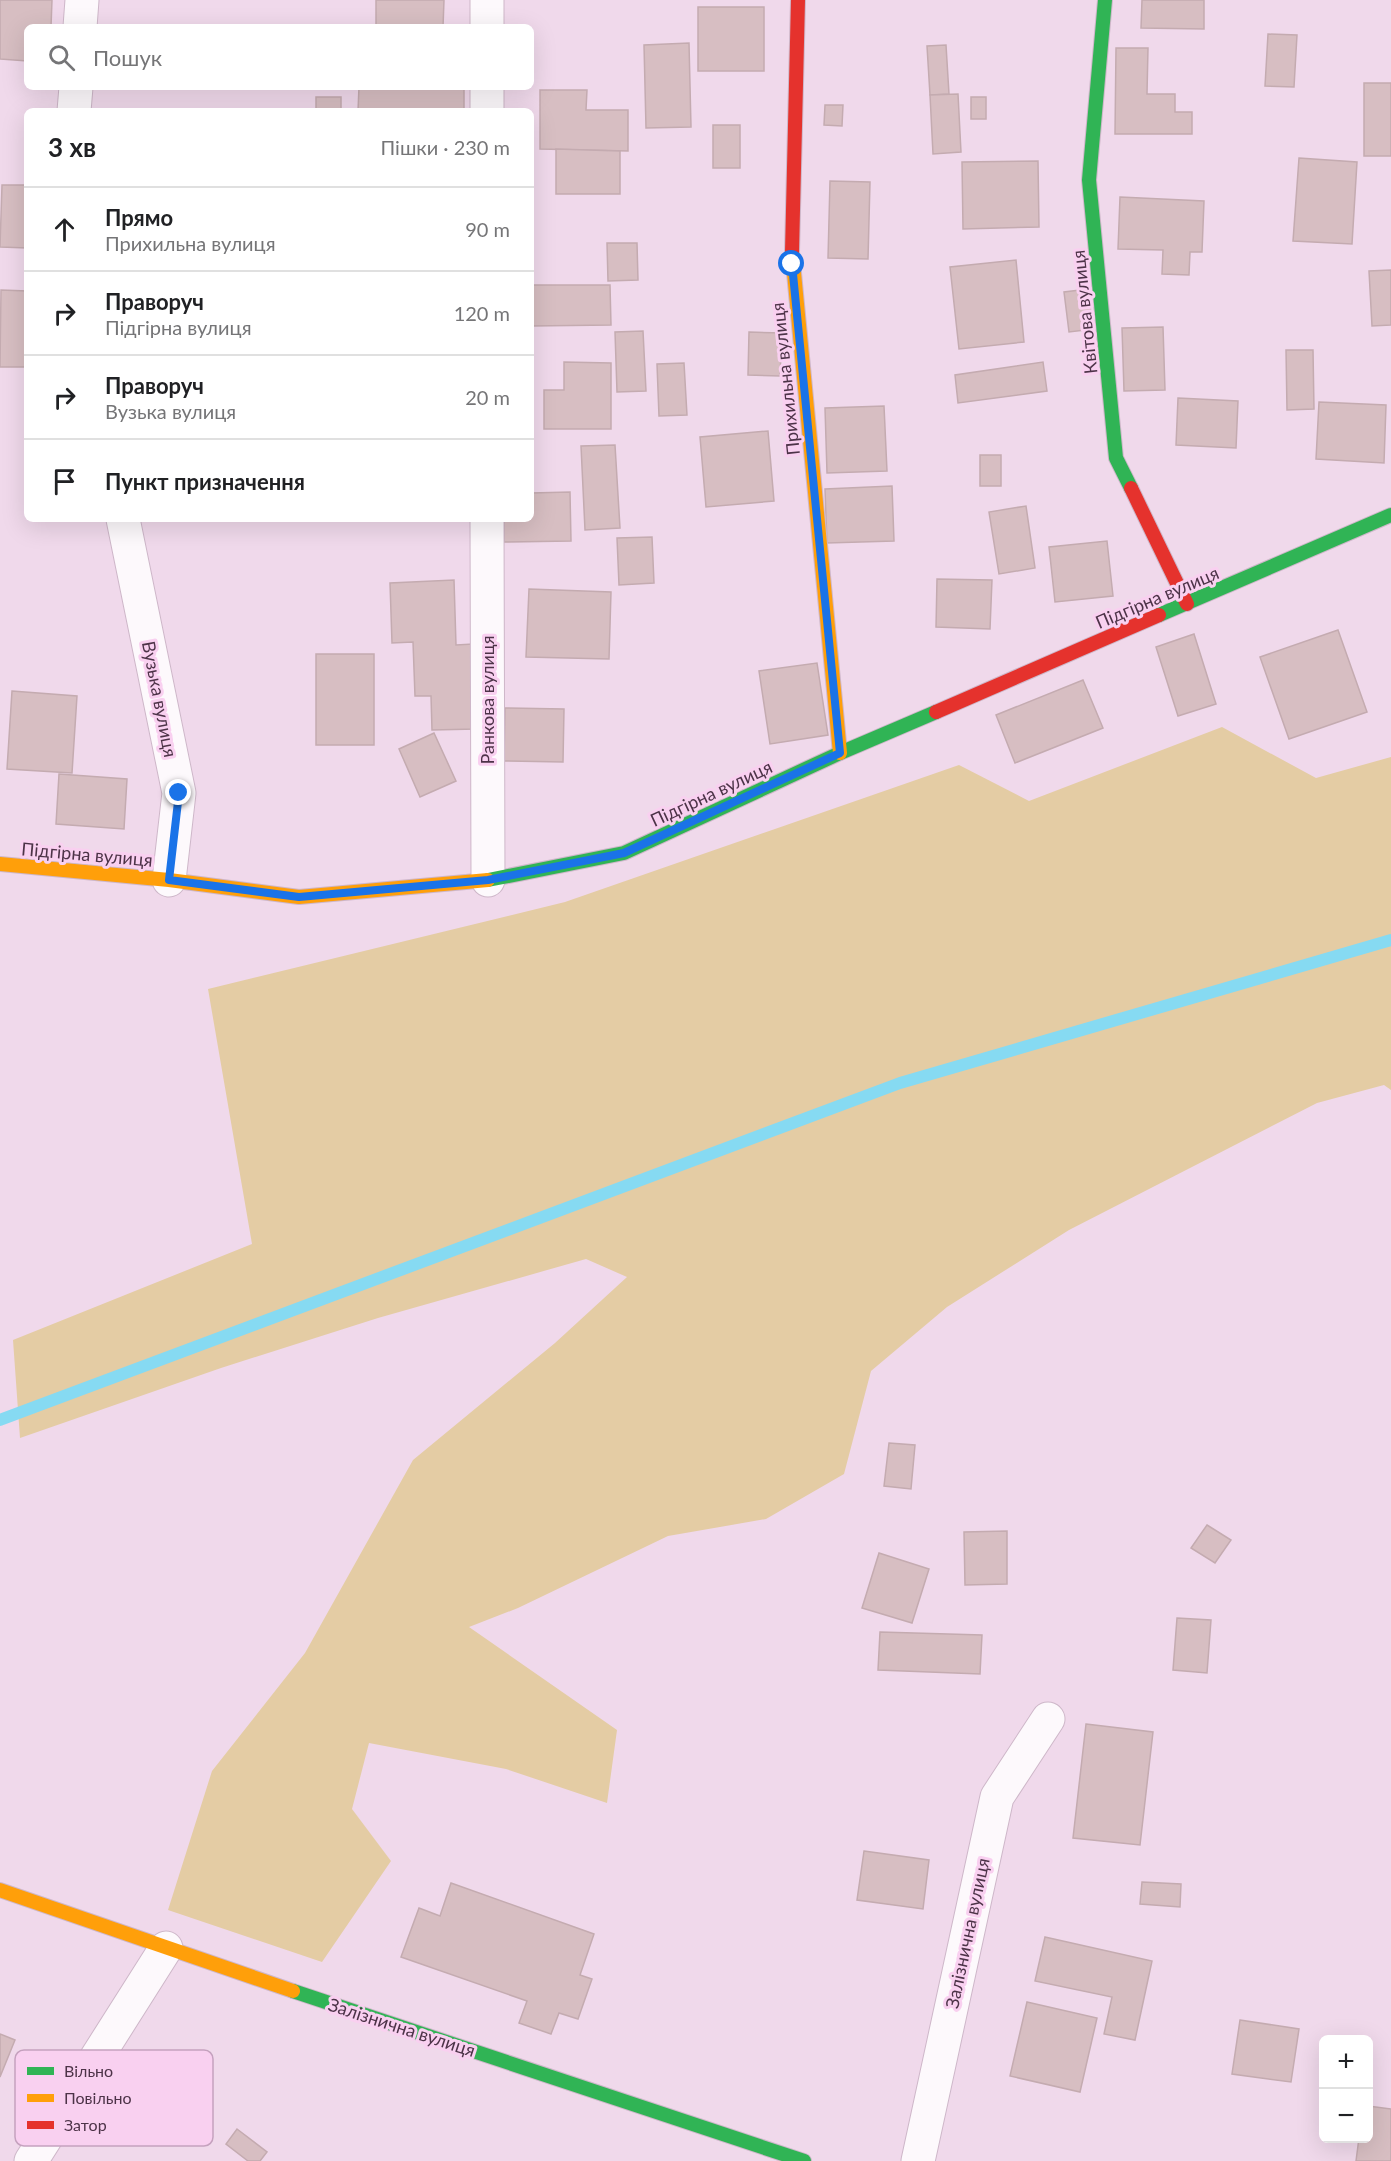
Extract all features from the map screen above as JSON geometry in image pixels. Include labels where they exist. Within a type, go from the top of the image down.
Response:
[{"type":"street","points":[[80,24],[82,0]]},
{"type":"street","points":[[487,0],[487,24]]},
{"type":"street","name":"Прихильна вулиця","points":[[798,0],[792,264],[840,753]]},
{"type":"street","name":"Квітова вулиця","points":[[1105,0],[1089,180],[1116,458],[1187,604]]},
{"type":"street","points":[[74,108],[76,90]]},
{"type":"street","points":[[487,90],[487,108]]},
{"type":"street","name":"Підгірна вулиця","points":[[0,864],[169,880],[299,897],[488,880],[624,853],[840,753],[1391,515]]},
{"type":"street","name":"Вузька вулиця","points":[[124,522],[179,793],[169,880]]},
{"type":"street","name":"Ранкова вулиця","points":[[487,522],[488,880]]},
{"type":"street","name":"Залізнична вулиця","points":[[918,2161],[997,1797],[1048,1719]]},
{"type":"street","name":"Залізнична вулиця","points":[[0,1890],[166,1948],[804,2161]]},
{"type":"street","points":[[101,2050],[166,1948]]},
{"type":"street","points":[[31,2161],[41,2146]]},
{"type":"shaded area","points":[[1222,727],[1316,778],[1391,757],[1391,1090],[1384,1085],[1317,1103],[1069,1230],[947,1307],[871,1371],[844,1474],[766,1519],[668,1536],[518,1608],[469,1627],[617,1730],[607,1803],[506,1769],[369,1743],[352,1809],[391,1861],[322,1962],[168,1910],[212,1771],[305,1653],[413,1460],[555,1343],[627,1277],[586,1259],[378,1318],[221,1368],[20,1438],[13,1340],[252,1244],[208,989],[565,902],[959,765],[1029,801]]},
{"type":"building","points":[[0,0],[52,0],[51,24],[24,24],[24,61],[0,59]]},
{"type":"building","points":[[376,0],[444,0],[443,24],[376,24]]},
{"type":"building","points":[[1142,0],[1204,0],[1204,29],[1141,28]]},
{"type":"building","points":[[698,7],[764,7],[764,71],[698,71]]},
{"type":"building","points":[[1268,34],[1297,35],[1294,87],[1265,86]]},
{"type":"building","points":[[689,43],[691,127],[646,128],[644,45]]},
{"type":"building","points":[[946,45],[949,94],[930,95],[927,46]]},
{"type":"building","points":[[1116,48],[1148,48],[1147,94],[1175,94],[1175,112],[1192,112],[1192,134],[1115,134]]},
{"type":"building","points":[[1364,83],[1391,83],[1391,156],[1364,156]]},
{"type":"building","points":[[359,90],[464,90],[464,108],[358,108]]},
{"type":"building","points":[[540,90],[587,90],[586,110],[628,110],[628,151],[540,149]]},
{"type":"building","points":[[958,94],[961,152],[933,154],[930,95]]},
{"type":"building","points":[[316,97],[341,97],[341,108],[316,108]]},
{"type":"building","points":[[971,97],[986,97],[986,119],[971,119]]},
{"type":"building","points":[[825,105],[843,105],[842,126],[824,125]]},
{"type":"building","points":[[713,125],[740,125],[740,168],[713,168]]},
{"type":"building","points":[[556,149],[620,151],[620,194],[556,194]]},
{"type":"building","points":[[1299,158],[1357,162],[1352,244],[1293,241]]},
{"type":"building","points":[[1038,161],[1039,227],[963,229],[962,162]]},
{"type":"building","points":[[830,181],[870,182],[868,259],[828,258]]},
{"type":"building","points":[[2,185],[24,185],[24,248],[0,247]]},
{"type":"building","points":[[1120,197],[1204,201],[1202,252],[1190,252],[1189,275],[1162,274],[1163,250],[1118,249]]},
{"type":"building","points":[[607,243],[637,243],[638,280],[608,281]]},
{"type":"building","points":[[1016,260],[1024,342],[959,349],[950,267]]},
{"type":"building","points":[[1391,270],[1391,325],[1372,326],[1369,271]]},
{"type":"building","points":[[534,285],[610,285],[611,325],[534,326]]},
{"type":"building","points":[[1088,289],[1093,329],[1069,332],[1064,292]]},
{"type":"building","points":[[1,290],[24,291],[24,367],[0,367]]},
{"type":"building","points":[[1163,327],[1165,390],[1124,391],[1122,328]]},
{"type":"building","points":[[643,331],[646,391],[617,392],[615,332]]},
{"type":"building","points":[[749,332],[782,333],[780,376],[748,375]]},
{"type":"building","points":[[1286,350],[1313,350],[1314,409],[1287,410]]},
{"type":"building","points":[[564,362],[611,363],[611,429],[544,429],[544,390],[564,390]]},
{"type":"building","points":[[1043,362],[1047,391],[958,403],[955,375]]},
{"type":"building","points":[[684,363],[687,415],[659,416],[657,364]]},
{"type":"building","points":[[1178,398],[1238,401],[1236,448],[1176,445]]},
{"type":"building","points":[[1319,402],[1386,405],[1384,463],[1316,459]]},
{"type":"building","points":[[884,406],[887,471],[827,473],[825,408]]},
{"type":"building","points":[[768,431],[774,501],[706,507],[700,437]]},
{"type":"building","points":[[615,445],[620,528],[585,530],[581,446]]},
{"type":"building","points":[[980,455],[1001,455],[1001,486],[980,486]]},
{"type":"building","points":[[892,486],[894,541],[827,543],[825,489]]},
{"type":"building","points":[[570,492],[571,541],[504,542],[504,522],[534,522],[534,493]]},
{"type":"building","points":[[1026,506],[1035,568],[999,574],[989,512]]},
{"type":"building","points":[[652,537],[654,583],[619,585],[617,538]]},
{"type":"building","points":[[1107,541],[1113,596],[1055,602],[1049,547]]},
{"type":"building","points":[[937,579],[992,580],[990,629],[936,627]]},
{"type":"building","points":[[454,580],[456,645],[473,644],[476,729],[432,730],[431,696],[415,696],[413,642],[392,643],[390,583]]},
{"type":"building","points":[[529,589],[611,592],[609,659],[526,657]]},
{"type":"building","points":[[1338,630],[1367,712],[1289,739],[1260,657]]},
{"type":"building","points":[[1194,634],[1216,704],[1178,716],[1156,647]]},
{"type":"building","points":[[316,654],[374,654],[374,745],[316,745]]},
{"type":"building","points":[[817,663],[828,735],[770,744],[759,671]]},
{"type":"building","points":[[1083,680],[1103,728],[1015,763],[996,715]]},
{"type":"building","points":[[12,691],[77,696],[72,773],[7,769]]},
{"type":"building","points":[[505,708],[564,709],[563,762],[504,761]]},
{"type":"building","points":[[434,733],[456,781],[420,797],[399,749]]},
{"type":"building","points":[[59,774],[127,779],[124,829],[56,824]]},
{"type":"building","points":[[889,1443],[915,1445],[911,1489],[884,1486]]},
{"type":"building","points":[[1207,1525],[1231,1540],[1215,1563],[1191,1548]]},
{"type":"building","points":[[1007,1531],[1007,1584],[965,1585],[964,1532]]},
{"type":"building","points":[[879,1553],[929,1569],[912,1623],[862,1608]]},
{"type":"building","points":[[1177,1618],[1211,1620],[1207,1673],[1173,1670]]},
{"type":"building","points":[[880,1632],[982,1635],[980,1674],[878,1670]]},
{"type":"building","points":[[1086,1724],[1153,1732],[1140,1845],[1073,1838]]},
{"type":"building","points":[[864,1851],[929,1860],[923,1909],[857,1900]]},
{"type":"building","points":[[1142,1882],[1181,1884],[1180,1907],[1140,1904]]},
{"type":"building","points":[[451,1883],[594,1934],[580,1975],[592,1979],[578,2019],[559,2013],[551,2034],[519,2023],[527,2001],[401,1957],[419,1908],[440,1916]]},
{"type":"building","points":[[1045,1937],[1152,1961],[1135,2040],[1104,2034],[1112,1997],[1035,1981]]},
{"type":"building","points":[[1027,2002],[1097,2018],[1080,2092],[1010,2076]]},
{"type":"building","points":[[1240,2020],[1299,2029],[1291,2082],[1232,2074]]},
{"type":"building","points":[[0,2034],[15,2040],[0,2077]]},
{"type":"building","points":[[1373,2107],[1391,2109],[1391,2161],[1356,2161],[1358,2143],[1373,2143]]},
{"type":"building","points":[[237,2129],[267,2152],[260,2161],[248,2161],[226,2144]]},
{"type":"waterway","points":[[0,1420],[900,1083],[1391,940]]},
{"type":"traffic: fast","points":[[1105,0],[1089,180],[1116,458],[1131,488]]},
{"type":"traffic: fast","points":[[1159,615],[1391,515]]},
{"type":"traffic: fast","points":[[488,880],[624,853],[840,753],[936,712]]},
{"type":"traffic: fast","points":[[293,1991],[804,2161]]},
{"type":"traffic: slow","points":[[792,252],[840,753]]},
{"type":"traffic: slow","points":[[0,864],[169,880],[299,897],[488,880]]},
{"type":"traffic: slow","points":[[0,1890],[293,1991]]},
{"type":"traffic: jam","points":[[792,252],[798,0]]},
{"type":"traffic: jam","points":[[1131,488],[1187,604]]},
{"type":"traffic: jam","points":[[936,712],[1159,615]]},
{"type":"route","points":[[179,793],[169,880],[299,897],[488,880],[624,853],[840,753],[792,264]]}]
